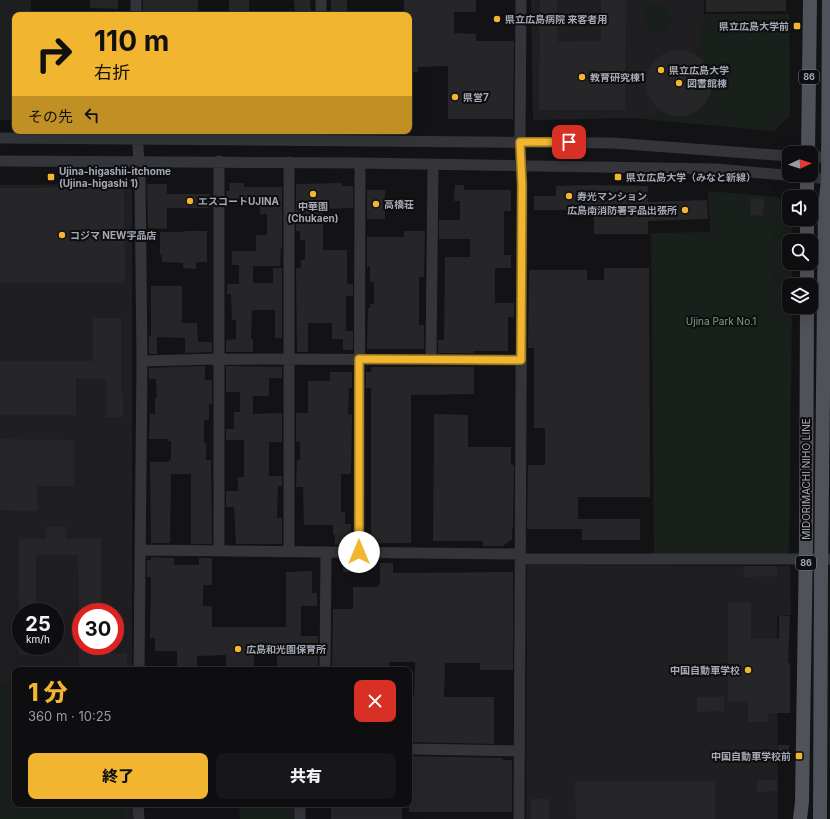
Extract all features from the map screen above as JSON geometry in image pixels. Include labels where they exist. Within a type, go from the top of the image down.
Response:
[{"type":"main road","name":"86","points":[[808,146],[810,0]]},
{"type":"main road","name":"MIDORIMACHI NIHO LINE","points":[[820,819],[826,642],[828,254],[825,209],[829,179],[829,0]]},
{"type":"main road","name":"MIDORIMACHI NIHO LINE","points":[[800,819],[802,794],[806,559],[807,314]]},
{"type":"street","points":[[136,0],[136,12]]},
{"type":"street","points":[[321,0],[321,12]]},
{"type":"street","points":[[519,819],[522,165],[520,142],[521,0]]},
{"type":"street","points":[[0,138],[137,135],[322,136],[520,142],[613,143],[782,155]]},
{"type":"street","points":[[137,135],[140,178],[142,361],[139,667]]},
{"type":"street","points":[[818,157],[829,157]]},
{"type":"street","points":[[0,160],[360,162],[716,169],[782,174]]},
{"type":"street","points":[[219,161],[219,551]]},
{"type":"street","points":[[289,162],[289,552]]},
{"type":"street","points":[[359,552],[360,162]]},
{"type":"street","points":[[431,360],[433,164]]},
{"type":"street","points":[[818,178],[829,179]]},
{"type":"street","points":[[142,361],[218,359],[521,360]]},
{"type":"street","points":[[140,550],[359,552],[520,557],[826,559]]},
{"type":"street","points":[[325,667],[326,552]]},
{"type":"street","points":[[412,749],[519,751]]},
{"type":"street","points":[[138,807],[139,819]]},
{"type":"street","points":[[300,807],[300,819]]},
{"type":"shaded area","points":[[0,0],[31,0],[31,12],[12,12],[12,120],[0,120]]},
{"type":"shaded area","name":"県立広島大学","points":[[531,0],[704,0],[704,14],[789,14],[790,116],[774,131],[632,118],[533,120]]},
{"type":"shaded area","points":[[127,184],[132,190],[132,667],[12,667],[12,807],[133,807],[133,819],[0,819],[0,185]]},
{"type":"shaded area","name":"中国自動車学校","points":[[527,565],[790,566],[791,615],[777,616],[778,819],[526,819]]},
{"type":"green space","points":[[657,5],[667,9],[671,19],[667,29],[657,33],[647,29],[643,19],[647,9]]},
{"type":"green space","points":[[704,14],[789,14],[790,116],[774,131],[632,118],[662,113],[676,117],[686,117],[692,115],[703,106],[710,93],[711,80],[705,65],[695,54],[699,47]]},
{"type":"green space","name":"Ujina Park No.1","points":[[708,191],[778,197],[782,202],[782,226],[793,226],[792,234],[782,234],[782,270],[792,270],[792,278],[782,278],[782,314],[792,314],[789,555],[654,554],[651,233],[710,232]]},
{"type":"green space","points":[[0,682],[12,682],[12,807],[125,807],[125,819],[0,819]]},
{"type":"green space","points":[[239,807],[295,807],[296,819],[240,819]]},
{"type":"building","points":[[90,0],[118,0],[118,9],[90,8]]},
{"type":"building","points":[[143,0],[198,0],[198,12],[143,12]]},
{"type":"building","points":[[229,0],[249,0],[249,12],[229,12]]},
{"type":"building","points":[[294,0],[310,0],[311,12],[295,12]]},
{"type":"building","points":[[331,0],[347,0],[347,12],[331,12]]},
{"type":"building","points":[[404,0],[476,0],[476,12],[454,12],[454,33],[476,34],[476,41],[514,41],[513,119],[448,119],[448,66],[418,67],[418,72],[412,73],[412,12],[404,12]]},
{"type":"building","name":"教育研究棟1","points":[[540,0],[557,0],[558,42],[601,41],[601,0],[626,0],[625,110],[539,110]]},
{"type":"building","points":[[706,0],[786,0],[786,11],[706,12]]},
{"type":"building","name":"図書館棟","points":[[679,50],[692,52],[702,60],[710,70],[712,83],[710,96],[702,106],[692,114],[679,116],[666,114],[656,106],[648,96],[646,83],[648,70],[656,60],[666,52]]},
{"type":"building","points":[[229,183],[244,183],[244,187],[282,187],[282,248],[280,266],[253,266],[253,283],[273,283],[273,268],[282,268],[282,338],[275,338],[275,310],[252,310],[251,339],[253,339],[253,352],[226,352],[226,340],[236,339],[236,320],[232,320],[231,294],[227,294],[227,284],[239,284],[239,265],[232,265],[232,251],[256,251],[256,235],[267,235],[267,214],[260,214],[260,202],[226,202],[226,191],[230,191]]},
{"type":"building","points":[[342,183],[342,186],[353,186],[353,208],[323,209],[323,250],[347,250],[347,284],[353,284],[353,296],[346,296],[346,331],[353,331],[353,350],[343,350],[343,339],[332,339],[332,323],[308,323],[308,352],[297,352],[296,268],[301,268],[301,260],[305,260],[305,240],[300,240],[300,231],[296,231],[296,184]]},
{"type":"building","points":[[147,184],[167,184],[167,194],[210,194],[210,208],[167,208],[167,229],[148,228]]},
{"type":"building","points":[[455,185],[464,185],[464,190],[511,190],[511,211],[504,211],[504,255],[511,255],[511,268],[495,268],[495,303],[514,303],[514,317],[508,317],[508,351],[438,353],[438,340],[444,340],[445,257],[470,257],[470,239],[439,239],[439,220],[460,220],[460,201],[454,201]]},
{"type":"building","points":[[556,186],[648,186],[648,202],[707,200],[708,219],[648,221],[648,234],[594,234],[594,212],[534,210],[534,196],[556,196]]},
{"type":"building","name":"コジマ NEW宇品店","points":[[124,187],[125,283],[0,283],[0,188]]},
{"type":"building","name":"高橋荘","points":[[367,190],[385,190],[385,219],[367,219]]},
{"type":"building","points":[[751,198],[764,199],[763,216],[750,215]]},
{"type":"building","points":[[207,231],[207,262],[196,262],[196,269],[183,268],[183,263],[162,262],[162,255],[160,255],[160,232]]},
{"type":"building","points":[[404,231],[425,231],[424,277],[419,277],[419,325],[424,325],[424,349],[367,349],[368,308],[370,308],[370,304],[374,304],[374,282],[370,282],[370,266],[367,267],[367,237],[404,237]]},
{"type":"building","points":[[604,268],[649,268],[650,497],[578,497],[578,519],[640,519],[640,540],[582,540],[582,529],[527,529],[528,465],[545,465],[545,428],[534,428],[534,348],[528,348],[529,270],[587,270],[587,280],[604,280]]},
{"type":"building","points":[[151,286],[182,286],[182,323],[197,323],[198,342],[212,342],[212,352],[185,353],[185,338],[157,337],[157,354],[149,354],[149,336],[151,336]]},
{"type":"building","points":[[93,318],[121,318],[121,391],[123,400],[123,417],[106,417],[106,379],[76,378],[76,415],[0,415],[0,361],[93,361]]},
{"type":"building","points":[[205,366],[205,380],[212,380],[212,404],[209,404],[209,420],[204,420],[204,443],[206,443],[206,460],[211,460],[212,544],[191,544],[191,474],[171,474],[170,543],[151,543],[150,462],[169,462],[169,460],[171,460],[171,441],[168,441],[168,439],[149,439],[150,414],[155,414],[155,398],[157,398],[156,379],[149,379],[149,368]]},
{"type":"building","points":[[226,366],[282,367],[282,378],[269,378],[269,396],[253,396],[253,414],[282,413],[282,442],[269,442],[269,476],[282,476],[282,486],[278,486],[277,518],[282,518],[282,544],[236,544],[234,507],[226,507],[226,491],[238,491],[238,477],[244,477],[244,440],[226,440],[226,429],[234,429],[234,412],[240,412],[240,392],[226,392]]},
{"type":"building","points":[[371,367],[474,367],[474,394],[411,395],[411,543],[371,543],[371,388],[366,388],[366,372],[371,372]]},
{"type":"building","points":[[330,372],[352,372],[352,388],[349,388],[348,414],[352,414],[351,474],[341,474],[341,512],[345,512],[345,524],[351,524],[351,545],[335,545],[333,525],[304,525],[303,487],[296,487],[297,460],[300,460],[300,442],[296,442],[296,413],[308,413],[308,381],[330,381]]},
{"type":"building","points":[[434,414],[468,415],[468,447],[511,447],[511,465],[514,465],[513,529],[512,539],[503,546],[483,546],[483,541],[433,541]]},
{"type":"building","points":[[0,439],[74,440],[74,486],[37,486],[37,511],[0,510]]},
{"type":"building","points":[[46,527],[66,527],[66,539],[101,538],[101,603],[79,603],[78,555],[36,555],[36,603],[19,603],[19,539],[46,539]]},
{"type":"building","points":[[151,557],[174,558],[174,565],[199,565],[199,558],[212,558],[212,585],[203,585],[203,606],[212,606],[212,627],[286,627],[286,572],[312,571],[312,593],[317,593],[317,606],[301,606],[301,636],[318,636],[318,667],[277,667],[277,651],[254,651],[254,667],[226,667],[226,655],[197,656],[197,667],[177,667],[177,651],[155,651],[155,638],[150,638],[151,577],[147,577],[147,560],[151,560]]},
{"type":"building","points":[[343,559],[353,559],[353,572],[343,572]]},
{"type":"building","points":[[380,563],[393,563],[393,573],[513,572],[513,670],[480,670],[480,663],[445,663],[444,697],[494,697],[494,744],[412,742],[412,697],[414,697],[415,662],[389,662],[389,666],[332,667],[333,609],[353,609],[353,587],[378,587],[378,584],[380,584]]},
{"type":"building","points":[[743,566],[777,566],[777,576],[744,577]]},
{"type":"building","name":"中国自動車学校","points":[[728,603],[751,603],[751,639],[779,639],[779,616],[790,616],[788,663],[790,663],[790,713],[768,713],[768,722],[748,722],[748,701],[728,701]]},
{"type":"building","points":[[124,653],[127,653],[127,667],[79,667],[79,655],[124,655]]},
{"type":"building","points":[[697,697],[724,697],[724,711],[697,712]]},
{"type":"building","points":[[778,745],[789,745],[789,759],[778,759]]},
{"type":"building","points":[[412,756],[503,758],[503,760],[512,760],[512,812],[409,812],[409,807],[412,807]]},
{"type":"building","points":[[757,780],[777,780],[777,791],[757,792]]},
{"type":"building","points":[[575,781],[715,781],[715,819],[576,819]]},
{"type":"building","points":[[531,799],[549,799],[549,819],[531,819]]},
{"type":"building","points":[[331,807],[402,807],[402,819],[331,819]]},
{"type":"place","name":"県立広島病院 来客者用","points":[[497,19]]},
{"type":"place","name":"県立広島大学前","points":[[797,26]]},
{"type":"place","name":"県立広島大学","points":[[661,70]]},
{"type":"place","name":"教育研究棟1","points":[[582,77]]},
{"type":"place","name":"図書館棟","points":[[679,83]]},
{"type":"place","name":"県営7","points":[[455,97]]},
{"type":"place","name":"Ujina-higashii-itchome (Ujina-higashi 1)","points":[[51,177]]},
{"type":"place","name":"県立広島大学（みなと新線）","points":[[618,177]]},
{"type":"place","name":"中華園 (Chukaen)","points":[[313,194]]},
{"type":"place","name":"寿光マンション","points":[[569,196]]},
{"type":"place","name":"エスコートUJINA","points":[[190,201]]},
{"type":"place","name":"高橋荘","points":[[376,204]]},
{"type":"place","name":"広島南消防署宇品出張所","points":[[685,210]]},
{"type":"place","name":"コジマ NEW宇品店","points":[[62,235]]},
{"type":"place","name":"広島和光園保育所","points":[[238,649]]},
{"type":"place","name":"中国自動車学校","points":[[748,670]]},
{"type":"place","name":"中国自動車学校前","points":[[799,756]]},
{"type":"route","points":[[359,552],[359,359],[521,360],[522,165],[520,142],[569,142]]}]
